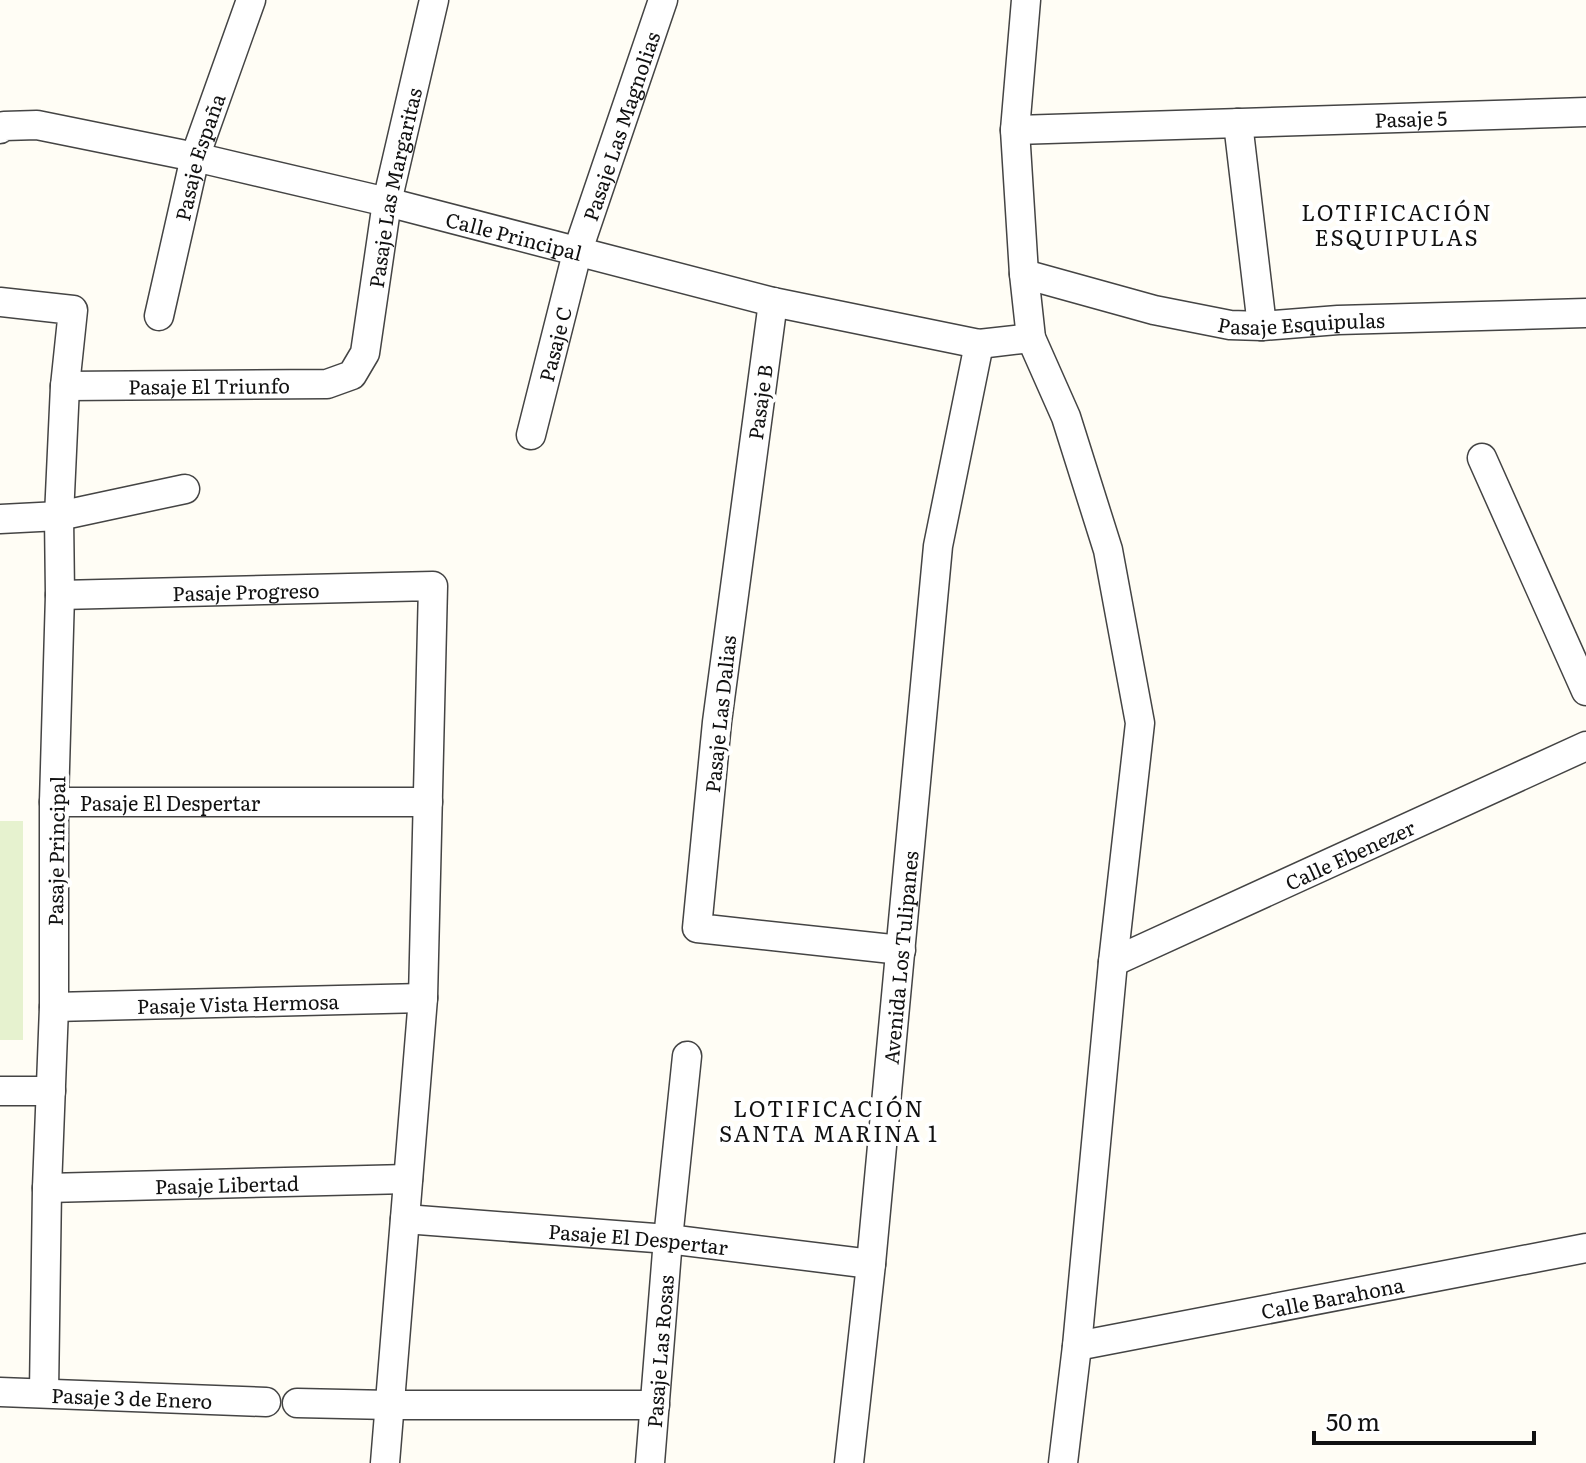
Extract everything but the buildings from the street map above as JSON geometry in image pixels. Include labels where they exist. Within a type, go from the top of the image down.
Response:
[{"type":"street","name":"Pasaje España","points":[[159,316],[195,157],[251,0]]},
{"type":"street","name":"Pasaje Las Margaritas","points":[[352,375],[365,353],[387,202],[434,0]]},
{"type":"street","name":"Pasaje Las Magnolias","points":[[577,253],[663,0]]},
{"type":"street","points":[[1026,0],[1015,130],[1031,338],[1066,417],[1108,550],[1140,723],[1063,1463]]},
{"type":"street","name":"Pasaje 5","points":[[1015,130],[1586,112]]},
{"type":"street","points":[[1238,123],[1262,326]]},
{"type":"street","name":"Calle Principal","points":[[0,129],[4,126],[37,125],[195,157],[387,202],[773,302],[979,344],[1031,338]]},
{"type":"street","name":"Pasaje C","points":[[531,435],[577,253]]},
{"type":"street","name":"Pasaje Esquipulas","points":[[1024,274],[1154,310],[1230,325],[1586,313]]},
{"type":"street","name":"Pasaje Principal","points":[[0,302],[73,310],[65,386],[59,516],[54,1007],[44,1392]]},
{"type":"street","name":"Pasaje B","points":[[745,502],[773,302]]},
{"type":"street","name":"Avenida Los Tulipanes","points":[[849,1463],[871,1264],[938,546],[979,344]]},
{"type":"street","name":"Pasaje El Triunfo","points":[[65,386],[327,384],[352,375]]},
{"type":"street","points":[[1482,458],[1586,691]]},
{"type":"street","points":[[0,519],[59,516],[185,489]]},
{"type":"street","name":"Pasaje Las Dalias","points":[[745,502],[717,722],[697,928],[901,950]]},
{"type":"street","name":"Pasaje Progreso","points":[[60,595],[433,586],[428,802]]},
{"type":"street","name":"Calle Ebenezer","points":[[1113,962],[1586,746]]},
{"type":"street","name":"Pasaje El Despertar","points":[[54,802],[428,802]]},
{"type":"street","points":[[385,1463],[423,998],[428,802]]},
{"type":"street","name":"Pasaje Vista Hermosa","points":[[54,1007],[423,998]]},
{"type":"street","points":[[668,1239],[687,1056]]},
{"type":"street","points":[[0,1091],[51,1091]]},
{"type":"street","name":"Pasaje Libertad","points":[[47,1188],[408,1179]]},
{"type":"street","name":"Pasaje El Despertar","points":[[405,1219],[668,1239],[871,1264]]},
{"type":"street","name":"Pasaje Las Rosas","points":[[650,1463],[668,1239]]},
{"type":"street","name":"Calle Barahona","points":[[1077,1346],[1586,1248]]},
{"type":"street","name":"Pasaje 3 de Enero","points":[[0,1392],[266,1402]]},
{"type":"street","points":[[297,1403],[655,1405]]},
{"type":"green space","points":[[0,821],[23,821],[23,1040],[0,1040]]},
{"type":"district","name":"LOTIFICACIÓN ESQUIPULAS","points":[[1397,224]]},
{"type":"district","name":"LOTIFICACIÓN SANTA MARINA 1","points":[[829,1120]]}]
